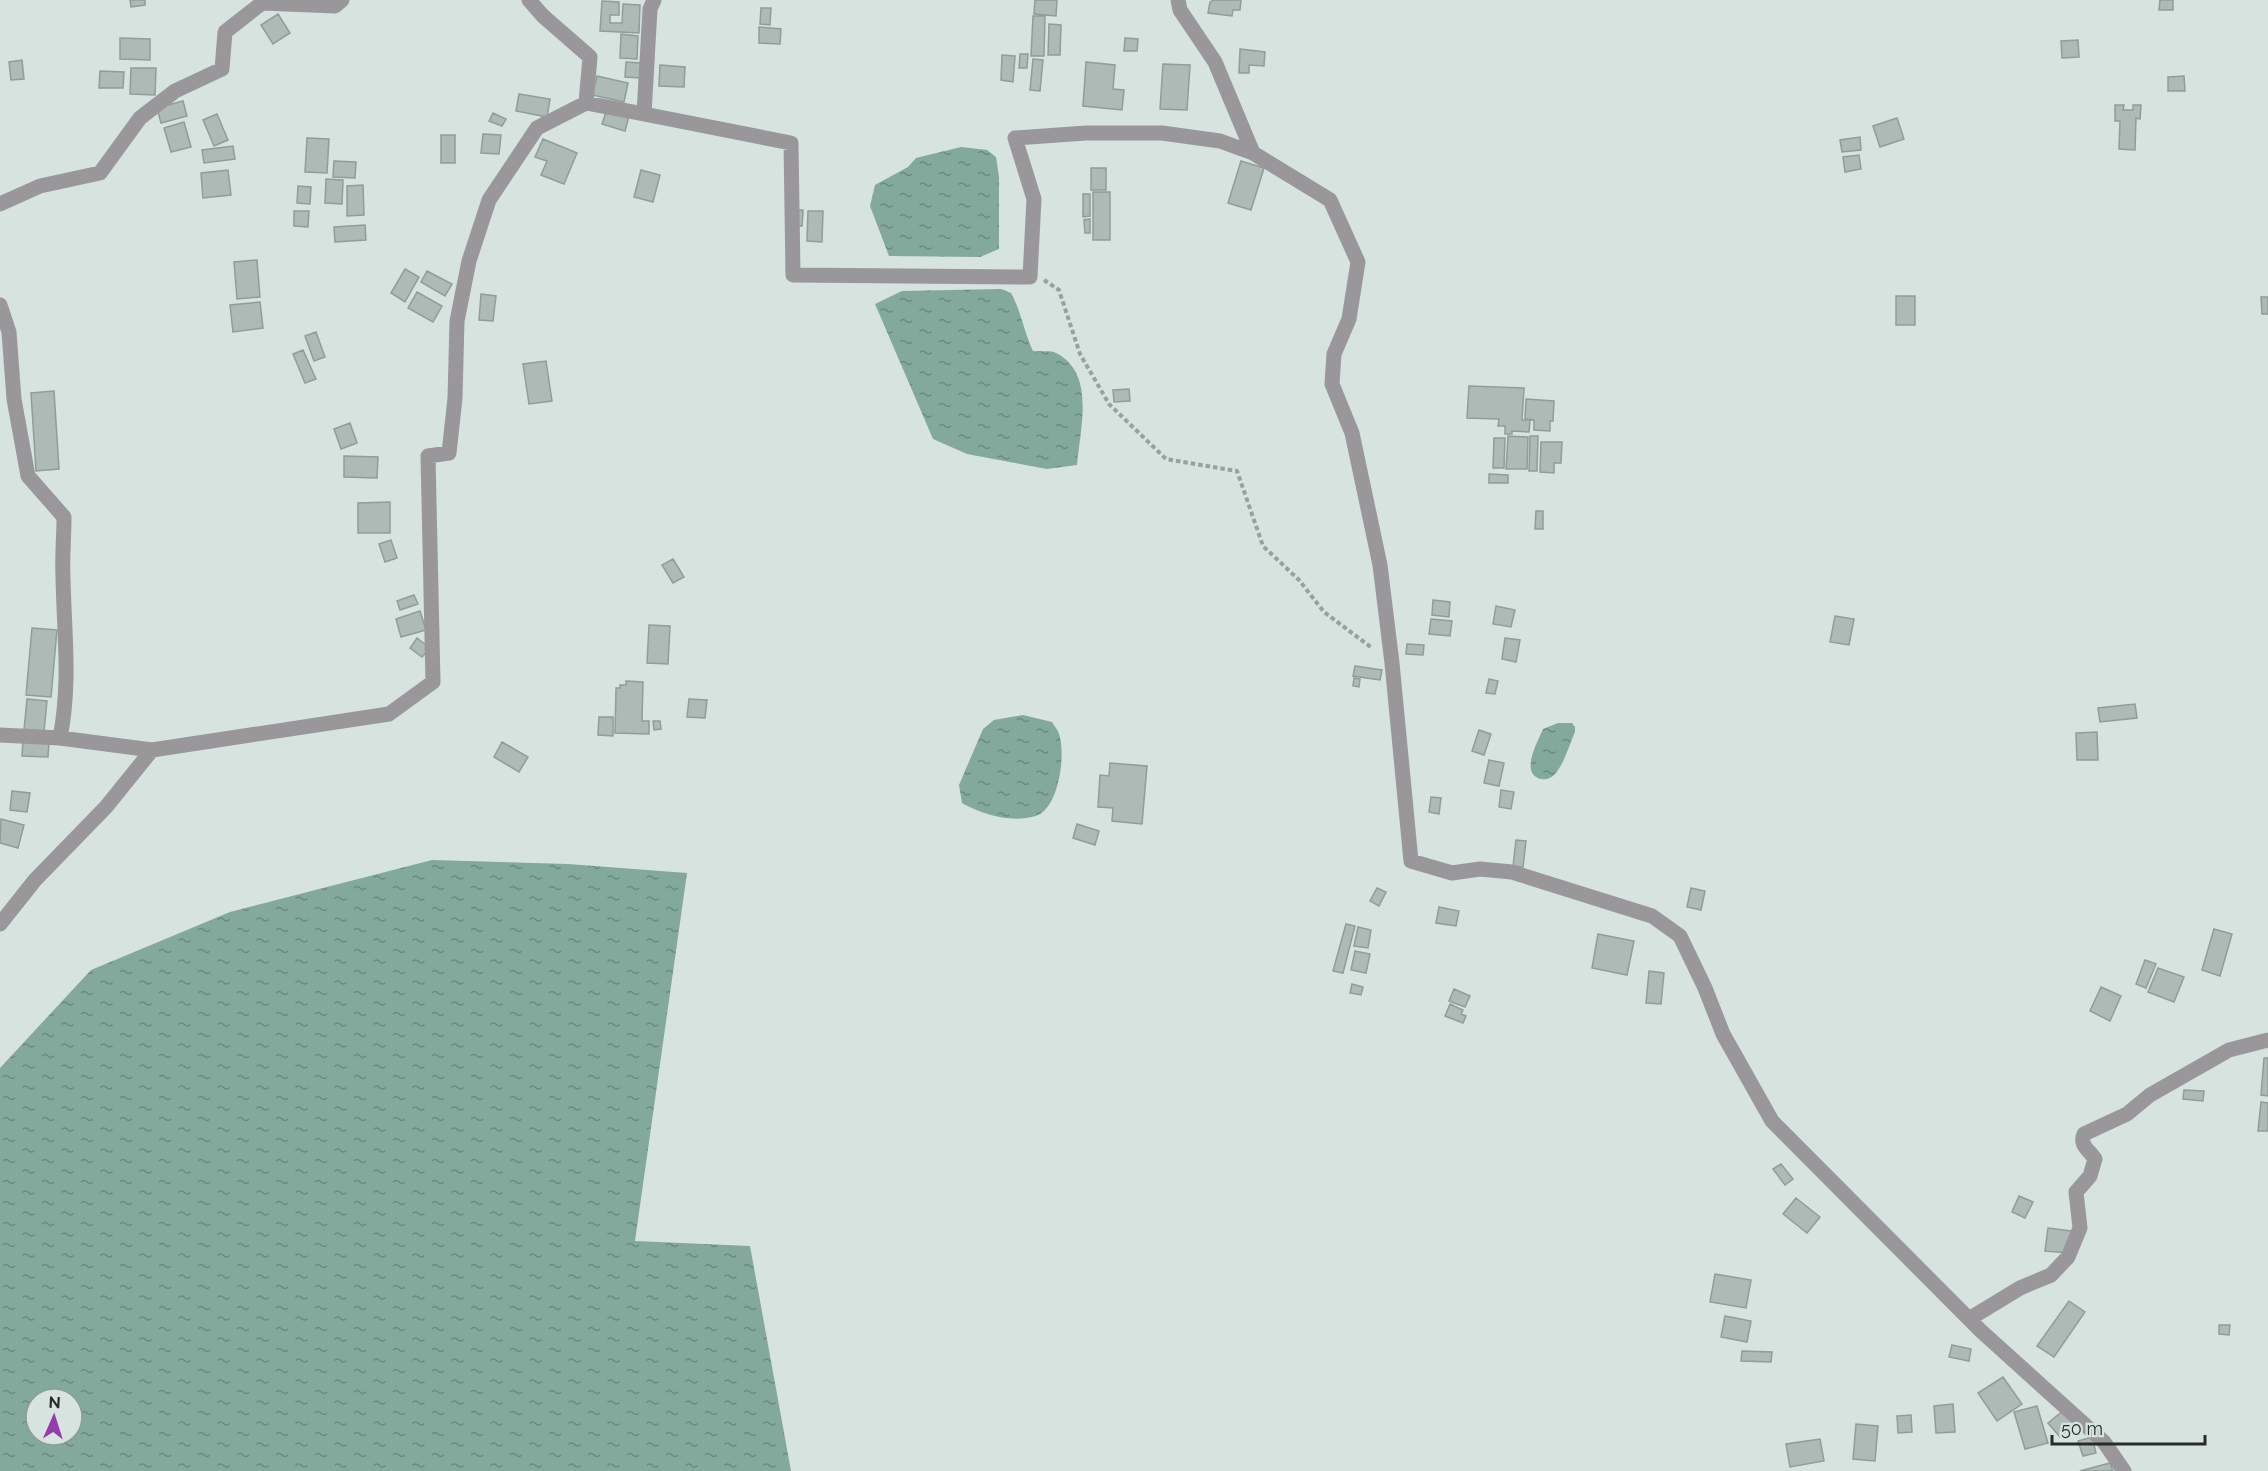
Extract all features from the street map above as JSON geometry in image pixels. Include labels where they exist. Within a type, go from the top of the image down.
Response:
[{"type":"street","points":[[0,204],[40,186],[100,173],[140,118],[175,91],[222,69],[225,32],[262,3],[335,6],[342,0]]},
{"type":"street","points":[[529,0],[543,16],[590,57],[586,103]]},
{"type":"street","points":[[644,114],[650,9],[654,0]]},
{"type":"street","points":[[1178,0],[1180,10],[1215,62],[1253,153]]},
{"type":"street","points":[[5,735],[60,738],[152,750],[389,714],[433,682],[428,456],[449,453],[455,398],[457,321],[469,261],[489,200],[537,128],[586,103],[791,143],[793,275],[1030,277],[1034,199],[1015,138],[1162,133],[1220,141],[1253,153],[1330,200],[1358,262],[1350,319],[1334,354],[1332,384],[1352,433],[1380,566],[1411,861],[1452,873],[1480,868],[1512,872],[1652,916],[1680,936],[1705,988],[1723,1034],[1772,1121],[1969,1319],[2104,1442],[2124,1471]]},
{"type":"street","points":[[0,305],[9,332],[14,399],[28,476],[64,516],[66,705],[60,738]]},
{"type":"street","points":[[0,924],[35,880],[106,807],[152,750]]},
{"type":"street","points":[[1969,1319],[2020,1288],[2051,1275],[2068,1257],[2080,1228],[2076,1192],[2090,1176],[2095,1159],[2084,1147],[2082,1140],[2084,1134],[2127,1114],[2150,1095],[2229,1050],[2268,1040]]},
{"type":"path","points":[[1030,277],[1044,280],[1059,290],[1080,354],[1109,404],[1166,459],[1237,471],[1263,546],[1299,580],[1324,612],[1392,663]]},
{"type":"water","points":[[961,147],[987,150],[996,157],[999,177],[999,249],[980,257],[889,256],[870,206],[875,185],[908,167],[916,158]]},
{"type":"water","points":[[1001,289],[1011,293],[1033,351],[1056,353],[1069,362],[1077,374],[1083,403],[1077,465],[1047,469],[967,454],[933,439],[875,304],[902,291]]},
{"type":"water","points":[[1023,715],[1052,722],[1059,734],[1062,754],[1059,779],[1056,791],[1045,810],[1038,815],[1019,819],[999,817],[962,803],[959,785],[983,729],[994,720]]},
{"type":"water","points":[[1558,723],[1572,723],[1575,732],[1558,771],[1550,778],[1541,779],[1531,771],[1534,749],[1543,729]]},
{"type":"water","points":[[432,860],[568,864],[687,873],[635,1241],[750,1246],[791,1471],[0,1471],[0,1068],[91,970],[230,912]]},
{"type":"building","points":[[130,0],[145,0],[145,5],[131,7]]},
{"type":"building","points":[[1035,0],[1057,0],[1056,16],[1034,14]]},
{"type":"building","points":[[1241,0],[1240,10],[1233,10],[1232,16],[1208,13],[1210,2]]},
{"type":"building","points":[[2160,0],[2173,0],[2173,10],[2159,10]]},
{"type":"building","points":[[602,1],[619,2],[619,15],[610,15],[610,23],[622,23],[623,4],[640,5],[639,33],[600,31]]},
{"type":"building","points":[[761,8],[771,8],[770,25],[760,24]]},
{"type":"building","points":[[278,14],[290,33],[273,44],[261,25]]},
{"type":"building","points":[[1033,16],[1045,16],[1044,56],[1031,56]]},
{"type":"building","points":[[1049,24],[1061,25],[1060,55],[1048,55]]},
{"type":"building","points":[[759,27],[781,29],[780,44],[759,43]]},
{"type":"building","points":[[621,34],[638,36],[637,59],[620,58]]},
{"type":"building","points":[[120,38],[150,39],[150,60],[120,59]]},
{"type":"building","points":[[1125,38],[1138,39],[1137,51],[1124,51]]},
{"type":"building","points":[[2078,40],[2079,57],[2062,58],[2061,41]]},
{"type":"building","points":[[1240,49],[1265,52],[1264,66],[1249,65],[1249,73],[1239,73]]},
{"type":"building","points":[[1020,54],[1028,54],[1027,68],[1019,68]]},
{"type":"building","points":[[1002,55],[1015,56],[1013,82],[1001,80]]},
{"type":"building","points":[[1033,59],[1043,60],[1040,91],[1030,90]]},
{"type":"building","points":[[22,60],[24,79],[11,80],[9,62]]},
{"type":"building","points":[[626,62],[641,63],[640,78],[625,77]]},
{"type":"building","points":[[1086,62],[1115,65],[1113,89],[1124,90],[1122,110],[1083,106]]},
{"type":"building","points":[[1163,64],[1190,65],[1187,110],[1160,109]]},
{"type":"building","points":[[660,65],[685,67],[684,87],[659,86]]},
{"type":"building","points":[[131,68],[156,68],[155,95],[130,94]]},
{"type":"building","points":[[100,71],[124,72],[123,88],[99,88]]},
{"type":"building","points":[[597,76],[628,83],[624,102],[592,95]]},
{"type":"building","points":[[2184,76],[2185,91],[2168,91],[2168,77]]},
{"type":"building","points":[[519,94],[550,99],[547,117],[516,111]]},
{"type":"building","points":[[183,101],[187,116],[161,123],[157,108]]},
{"type":"building","points":[[2115,105],[2124,105],[2123,110],[2133,110],[2133,105],[2141,105],[2140,119],[2136,118],[2135,150],[2119,149],[2120,121],[2115,121]]},
{"type":"building","points":[[607,109],[629,116],[625,131],[602,124]]},
{"type":"building","points":[[493,113],[506,119],[502,126],[489,121]]},
{"type":"building","points":[[217,114],[228,140],[214,146],[203,120]]},
{"type":"building","points":[[1897,118],[1904,139],[1880,147],[1873,126]]},
{"type":"building","points":[[184,122],[191,147],[171,152],[164,128]]},
{"type":"building","points":[[483,134],[501,135],[499,154],[481,153]]},
{"type":"building","points":[[441,135],[455,135],[455,163],[441,163]]},
{"type":"building","points":[[1860,137],[1861,150],[1842,152],[1840,140]]},
{"type":"building","points":[[307,138],[329,139],[327,173],[305,172]]},
{"type":"building","points":[[543,139],[577,153],[564,184],[541,175],[547,161],[535,157]]},
{"type":"building","points":[[233,146],[235,159],[204,163],[202,150]]},
{"type":"building","points":[[1859,155],[1861,169],[1845,172],[1843,157]]},
{"type":"building","points":[[334,161],[356,162],[355,178],[333,177]]},
{"type":"building","points":[[1241,161],[1264,168],[1251,210],[1228,203]]},
{"type":"building","points":[[1091,168],[1106,168],[1106,190],[1091,190]]},
{"type":"building","points":[[228,170],[231,195],[203,198],[201,173]]},
{"type":"building","points":[[641,170],[660,175],[653,202],[634,197]]},
{"type":"building","points":[[326,179],[343,180],[342,204],[325,203]]},
{"type":"building","points":[[363,185],[364,215],[347,216],[347,186]]},
{"type":"building","points":[[298,186],[311,187],[310,204],[297,203]]},
{"type":"building","points":[[1093,192],[1110,192],[1110,240],[1093,240]]},
{"type":"building","points":[[1083,194],[1090,194],[1090,216],[1083,217]]},
{"type":"building","points":[[796,210],[803,210],[802,226],[796,226]]},
{"type":"building","points":[[294,211],[309,211],[308,227],[294,226]]},
{"type":"building","points":[[808,211],[823,211],[822,242],[807,241]]},
{"type":"building","points":[[1090,219],[1090,233],[1085,233],[1084,220]]},
{"type":"building","points":[[365,225],[366,240],[335,242],[334,227]]},
{"type":"building","points":[[257,260],[260,297],[237,299],[234,262]]},
{"type":"building","points":[[405,269],[419,277],[405,302],[391,293]]},
{"type":"building","points":[[427,271],[452,284],[445,296],[421,282]]},
{"type":"building","points":[[417,292],[442,306],[433,322],[408,308]]},
{"type":"building","points":[[481,294],[496,296],[493,321],[479,320]]},
{"type":"building","points":[[1896,296],[1915,296],[1915,325],[1896,325]]},
{"type":"building","points":[[2261,297],[2268,297],[2268,314],[2262,314]]},
{"type":"building","points":[[260,302],[263,328],[233,332],[230,305]]},
{"type":"building","points":[[316,332],[325,357],[314,361],[305,336]]},
{"type":"building","points":[[303,350],[316,379],[305,383],[293,354]]},
{"type":"building","points":[[546,361],[552,401],[529,404],[523,364]]},
{"type":"building","points":[[1469,386],[1524,388],[1522,420],[1530,420],[1529,432],[1512,431],[1512,434],[1505,434],[1505,426],[1498,426],[1499,419],[1467,418]]},
{"type":"building","points":[[1129,389],[1130,401],[1114,402],[1113,390]]},
{"type":"building","points":[[54,391],[59,469],[36,471],[31,393]]},
{"type":"building","points":[[1526,399],[1554,401],[1550,431],[1534,430],[1534,420],[1525,419]]},
{"type":"building","points":[[350,423],[357,443],[341,449],[334,429]]},
{"type":"building","points":[[1508,436],[1528,437],[1527,469],[1506,469]]},
{"type":"building","points":[[1530,436],[1538,436],[1537,471],[1529,471]]},
{"type":"building","points":[[1494,438],[1505,438],[1504,468],[1493,468]]},
{"type":"building","points":[[1541,442],[1562,442],[1561,463],[1554,463],[1554,473],[1540,472]]},
{"type":"building","points":[[344,456],[378,457],[377,478],[344,477]]},
{"type":"building","points":[[1489,474],[1508,475],[1508,483],[1489,483]]},
{"type":"building","points":[[390,502],[390,533],[358,533],[358,503]]},
{"type":"building","points":[[1536,511],[1543,511],[1543,529],[1535,529]]},
{"type":"building","points":[[391,540],[397,558],[385,562],[379,544]]},
{"type":"building","points":[[673,559],[684,577],[673,583],[662,565]]},
{"type":"building","points":[[414,595],[418,604],[400,610],[397,601]]},
{"type":"building","points":[[1433,600],[1450,602],[1449,617],[1432,615]]},
{"type":"building","points":[[1496,606],[1515,610],[1511,627],[1493,624]]},
{"type":"building","points":[[420,611],[426,630],[401,637],[396,619]]},
{"type":"building","points":[[1835,616],[1854,619],[1849,645],[1830,642]]},
{"type":"building","points":[[1431,619],[1452,621],[1450,636],[1429,634]]},
{"type":"building","points":[[649,625],[670,626],[668,664],[647,663]]},
{"type":"building","points":[[32,628],[57,630],[51,697],[26,695]]},
{"type":"building","points":[[417,638],[430,648],[422,657],[410,648]]},
{"type":"building","points":[[1505,638],[1520,640],[1516,662],[1502,659]]},
{"type":"building","points":[[1407,644],[1424,645],[1423,655],[1406,654]]},
{"type":"building","points":[[1355,666],[1382,670],[1380,680],[1353,676]]},
{"type":"building","points":[[1354,678],[1360,679],[1359,687],[1353,686]]},
{"type":"building","points":[[1489,679],[1498,681],[1495,694],[1486,693]]},
{"type":"building","points":[[626,681],[643,682],[642,721],[649,721],[649,734],[615,733],[616,688],[626,685]]},
{"type":"building","points":[[27,699],[47,701],[44,732],[24,730]]},
{"type":"building","points":[[689,699],[707,700],[705,718],[687,717]]},
{"type":"building","points":[[2135,704],[2137,718],[2100,722],[2098,708]]},
{"type":"building","points":[[599,717],[613,717],[613,736],[598,735]]},
{"type":"building","points":[[653,721],[660,721],[661,729],[654,730]]},
{"type":"building","points":[[1479,730],[1491,734],[1484,755],[1472,751]]},
{"type":"building","points":[[2097,732],[2098,760],[2077,760],[2076,733]]},
{"type":"building","points":[[23,740],[49,742],[48,757],[22,756]]},
{"type":"building","points":[[502,742],[528,757],[519,772],[494,757]]},
{"type":"building","points":[[1489,760],[1504,763],[1499,786],[1484,783]]},
{"type":"building","points":[[1110,763],[1147,766],[1142,824],[1112,821],[1113,808],[1098,807],[1100,775],[1109,776]]},
{"type":"building","points":[[1501,790],[1514,792],[1511,809],[1499,807]]},
{"type":"building","points":[[12,791],[30,793],[27,812],[10,810]]},
{"type":"building","points":[[1431,797],[1441,798],[1439,814],[1429,812]]},
{"type":"building","points":[[1,819],[24,825],[18,848],[0,843]]},
{"type":"building","points":[[1077,824],[1099,831],[1095,845],[1073,838]]},
{"type":"building","points":[[1516,840],[1526,841],[1523,867],[1513,866]]},
{"type":"building","points":[[1377,888],[1386,892],[1379,906],[1370,901]]},
{"type":"building","points":[[1691,888],[1705,891],[1701,910],[1687,907]]},
{"type":"building","points":[[1439,907],[1459,911],[1456,926],[1436,923]]},
{"type":"building","points":[[1346,924],[1355,926],[1343,973],[1333,971]]},
{"type":"building","points":[[1358,927],[1371,930],[1368,948],[1354,946]]},
{"type":"building","points":[[2214,929],[2232,934],[2220,976],[2202,970]]},
{"type":"building","points":[[1598,934],[1634,941],[1627,975],[1592,968]]},
{"type":"building","points":[[1355,951],[1370,954],[1366,973],[1351,970]]},
{"type":"building","points":[[2145,960],[2156,964],[2146,988],[2136,984]]},
{"type":"building","points":[[2158,968],[2184,977],[2174,1002],[2148,992]]},
{"type":"building","points":[[1649,971],[1664,973],[1661,1004],[1646,1003]]},
{"type":"building","points":[[1352,984],[1363,987],[1361,995],[1350,993]]},
{"type":"building","points":[[2101,987],[2121,996],[2110,1021],[2090,1011]]},
{"type":"building","points":[[1454,989],[1470,996],[1465,1007],[1449,1001]]},
{"type":"building","points":[[1450,1004],[1463,1010],[1461,1014],[1466,1016],[1463,1023],[1445,1016]]},
{"type":"building","points":[[2264,1058],[2268,1058],[2268,1096],[2261,1095]]},
{"type":"building","points":[[2184,1090],[2204,1091],[2203,1101],[2183,1099]]},
{"type":"building","points":[[2261,1102],[2268,1103],[2268,1131],[2258,1131]]},
{"type":"building","points":[[1781,1164],[1793,1179],[1785,1185],[1773,1169]]},
{"type":"building","points":[[2019,1196],[2033,1202],[2025,1218],[2012,1212]]},
{"type":"building","points":[[1796,1198],[1820,1217],[1807,1233],[1783,1214]]},
{"type":"building","points":[[2048,1228],[2071,1231],[2069,1253],[2045,1251]]},
{"type":"building","points":[[1715,1274],[1751,1280],[1746,1308],[1710,1302]]},
{"type":"building","points":[[2069,1301],[2085,1312],[2054,1357],[2037,1346]]},
{"type":"building","points":[[1725,1316],[1751,1321],[1747,1342],[1721,1337]]},
{"type":"building","points":[[2219,1325],[2230,1325],[2229,1335],[2219,1334]]},
{"type":"building","points":[[1952,1345],[1971,1349],[1969,1361],[1949,1357]]},
{"type":"building","points":[[1742,1351],[1772,1352],[1771,1362],[1741,1361]]},
{"type":"building","points":[[2003,1377],[2022,1404],[1997,1421],[1978,1393]]},
{"type":"building","points":[[1953,1404],[1955,1432],[1936,1433],[1934,1406]]},
{"type":"building","points":[[2037,1406],[2048,1443],[2025,1449],[2014,1412]]},
{"type":"building","points":[[2064,1410],[2075,1423],[2060,1437],[2048,1423]]},
{"type":"building","points":[[1911,1415],[1912,1432],[1898,1433],[1897,1416]]},
{"type":"building","points":[[1856,1424],[1878,1426],[1875,1461],[1853,1459]]},
{"type":"building","points":[[2092,1437],[2096,1453],[2083,1456],[2078,1441]]},
{"type":"building","points":[[1820,1439],[1824,1461],[1790,1467],[1786,1444]]},
{"type":"building","points":[[2110,1463],[2113,1471],[2080,1471]]}]
